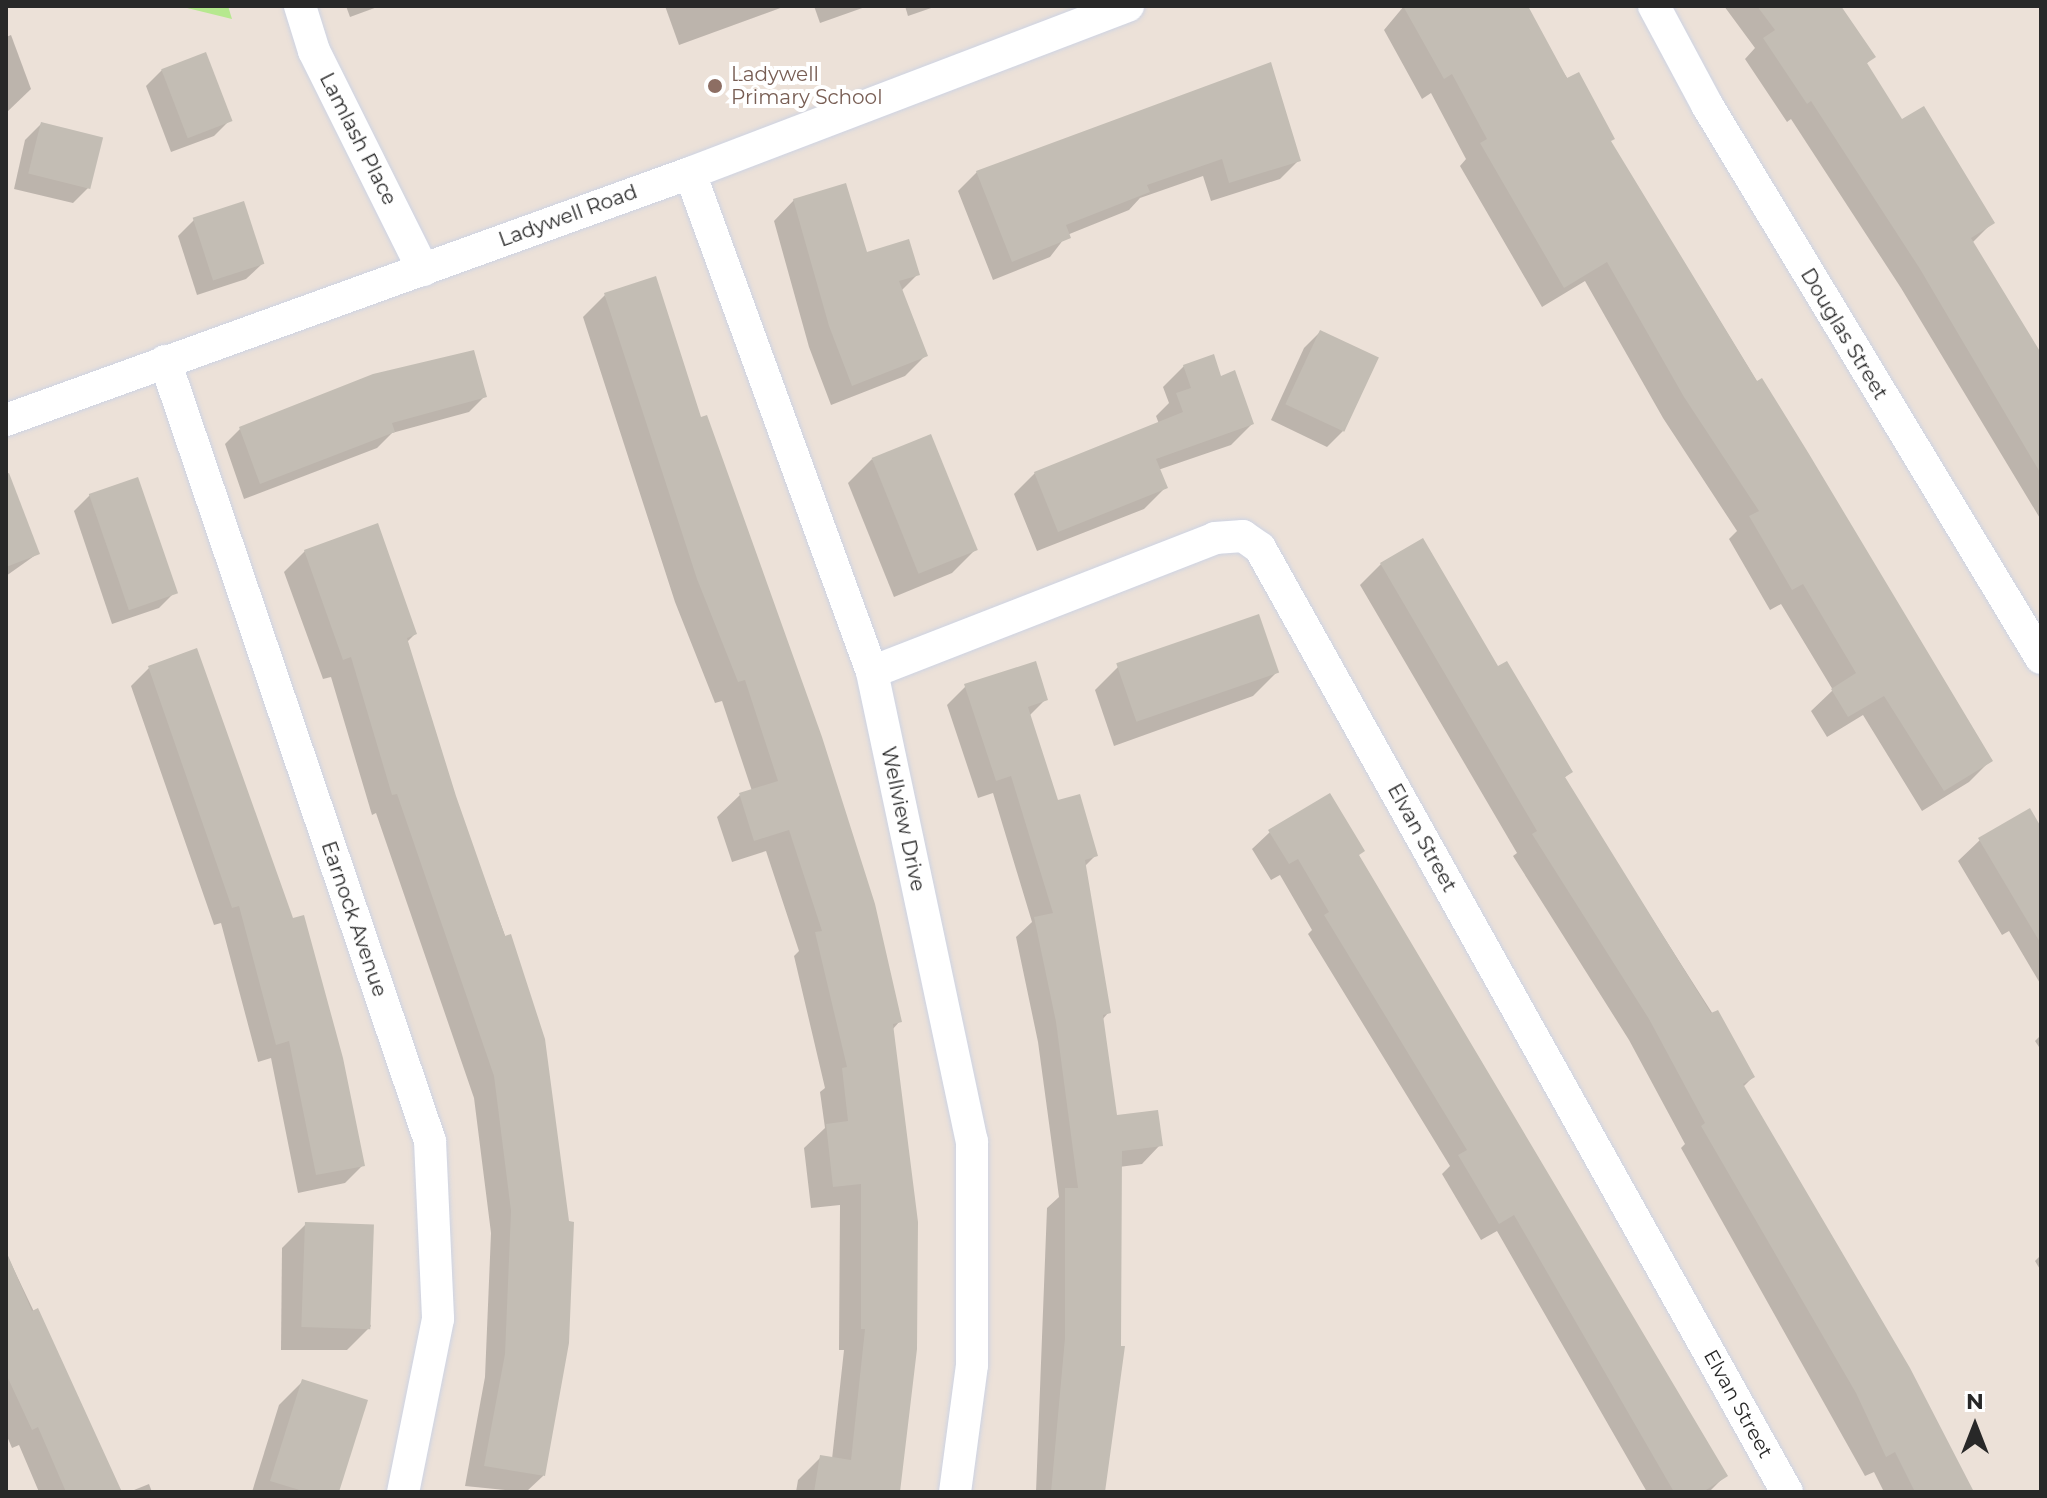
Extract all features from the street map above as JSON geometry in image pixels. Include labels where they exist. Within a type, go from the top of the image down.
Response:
[{"type":"street","name":"Lamlash Place","points":[[300,6],[314,51],[423,270]]},
{"type":"street","name":"Ladywell Road","points":[[6,420],[690,173],[1128,6]]},
{"type":"street","name":"Douglas Street","points":[[1654,6],[1707,105],[2041,658]]},
{"type":"street","name":"Wellview Drive","points":[[690,173],[872,672],[972,1141],[972,1365],[955,1492]]},
{"type":"street","name":"Earnock Avenue","points":[[165,361],[430,1141],[438,1319],[403,1492]]},
{"type":"street","name":"Elvan Street","points":[[872,672],[1215,538],[1243,536],[1260,548],[1787,1492]]},
{"type":"green space","points":[[179,6],[228,6],[232,19]]},
{"type":"building","points":[[1403,6],[1528,6],[1567,78],[1579,72],[1615,139],[1611,141],[1757,381],[1762,378],[1809,454],[1993,761],[1944,791],[1884,696],[1848,717],[1831,689],[1856,673],[1803,584],[1792,590],[1749,516],[1759,511],[1684,397],[1607,262],[1564,288],[1480,143],[1487,139],[1452,74],[1444,79]]},
{"type":"building","points":[[1757,6],[1841,6],[1876,57],[1867,63],[1902,119],[1924,106],[1995,223],[1971,238],[2041,353],[2041,474],[1920,269],[1811,101],[1807,104],[1763,38],[1775,30]]},
{"type":"building","points":[[206,52],[233,121],[188,138],[161,69]]},
{"type":"building","points":[[1271,62],[1301,161],[1229,183],[1222,159],[1147,185],[1150,192],[1066,225],[1071,238],[1012,262],[976,171]]},
{"type":"building","points":[[41,122],[103,137],[90,189],[28,173]]},
{"type":"building","points":[[846,183],[867,252],[909,239],[920,275],[899,281],[928,356],[852,386],[829,326],[793,199]]},
{"type":"building","points":[[244,201],[264,264],[213,280],[193,218]]},
{"type":"building","points":[[656,276],[701,417],[707,415],[822,737],[875,904],[902,1022],[893,1024],[918,1222],[917,1349],[900,1492],[814,1492],[820,1455],[851,1460],[865,1329],[861,1329],[861,1184],[833,1187],[826,1124],[848,1121],[842,1068],[847,1067],[815,932],[822,931],[789,830],[754,841],[739,793],[778,781],[745,680],[738,682],[697,579],[604,293]]},
{"type":"building","points":[[1320,330],[1379,357],[1344,432],[1285,404]]},
{"type":"building","points":[[474,350],[487,397],[392,423],[395,432],[260,484],[239,427],[373,374]]},
{"type":"building","points":[[1214,354],[1221,376],[1235,370],[1254,424],[1156,459],[1168,488],[1058,532],[1034,472],[1183,412],[1176,393],[1191,388],[1183,365]]},
{"type":"building","points":[[931,434],[978,550],[918,574],[872,458]]},
{"type":"building","points":[[9,473],[40,554],[6,567],[6,474]]},
{"type":"building","points":[[138,477],[178,593],[129,610],[89,494]]},
{"type":"building","points":[[378,523],[417,634],[407,638],[456,796],[505,936],[511,934],[545,1039],[569,1221],[574,1222],[569,1343],[545,1476],[484,1466],[505,1354],[511,1211],[494,1076],[397,794],[392,795],[351,657],[343,660],[304,550]]},
{"type":"building","points":[[1423,538],[1498,666],[1507,661],[1573,772],[1565,777],[1711,1013],[1718,1010],[1755,1077],[1743,1084],[1910,1368],[1974,1492],[1915,1492],[1895,1452],[1886,1457],[1856,1393],[1701,1126],[1705,1123],[1649,1019],[1532,834],[1537,831],[1380,563]]},
{"type":"building","points":[[1259,614],[1279,673],[1136,722],[1116,663]]},
{"type":"building","points":[[197,648],[293,918],[304,915],[343,1058],[365,1166],[316,1175],[289,1041],[276,1045],[239,906],[232,908],[148,666]]},
{"type":"building","points":[[1036,661],[1048,700],[1028,707],[1058,800],[1080,794],[1098,856],[1085,860],[1111,1013],[1103,1015],[1117,1115],[1158,1110],[1163,1146],[1122,1151],[1121,1346],[1125,1346],[1105,1492],[1051,1492],[1065,1338],[1065,1188],[1078,1188],[1056,1022],[1034,917],[1053,913],[1011,776],[996,781],[964,684]]},
{"type":"building","points":[[1330,793],[1365,851],[1359,855],[1728,1476],[1703,1492],[1674,1492],[1514,1215],[1499,1224],[1458,1155],[1467,1150],[1324,915],[1329,912],[1298,859],[1289,864],[1268,830]]},
{"type":"building","points":[[2030,808],[2041,827],[2041,944],[1978,838]]},
{"type":"building","points":[[305,1222],[374,1224],[370,1329],[301,1327]]},
{"type":"building","points":[[6,1251],[32,1311],[38,1308],[122,1492],[66,1492],[38,1427],[32,1430],[6,1374]]},
{"type":"building","points":[[302,1379],[368,1400],[339,1492],[306,1492],[270,1481]]},
{"type":"place","name":"Ladywell Primary School","points":[[715,86]]}]
